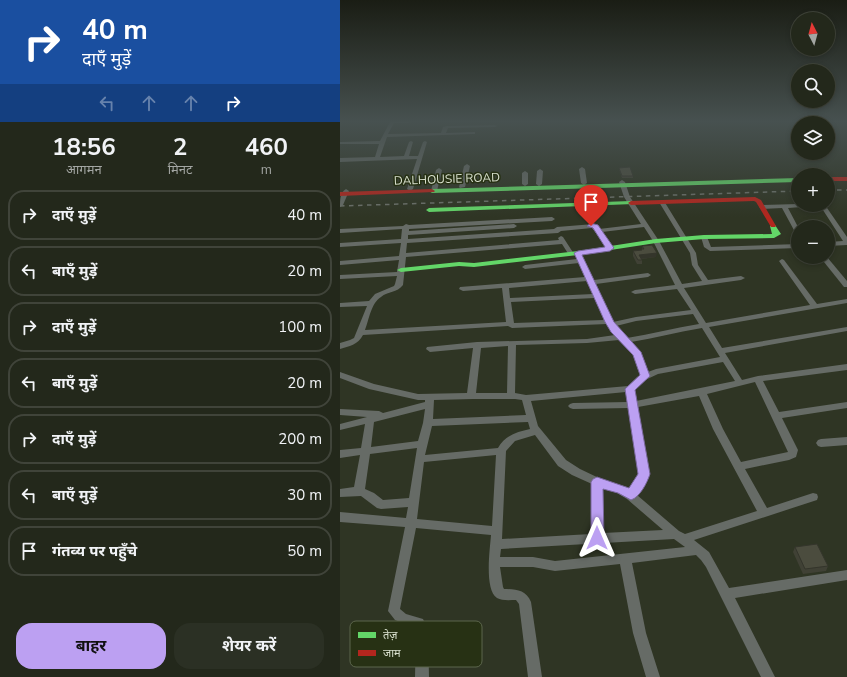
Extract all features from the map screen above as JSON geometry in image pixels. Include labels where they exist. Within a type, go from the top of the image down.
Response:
[{"type":"street","points":[[377,159],[379,154]]},
{"type":"street","points":[[406,158],[407,154]]},
{"type":"street","points":[[410,189],[421,154]]},
{"type":"street","points":[[340,160],[420,157]]},
{"type":"street","points":[[462,187],[467,166]]},
{"type":"street","points":[[582,169],[584,183]]},
{"type":"street","points":[[435,190],[439,170]]},
{"type":"street","points":[[539,184],[540,171]]},
{"type":"street","points":[[524,173],[525,184]]},
{"type":"street","points":[[835,180],[847,179]]},
{"type":"street","name":"DALHOUSIE ROAD","points":[[343,193],[410,189],[435,190],[525,184],[791,180]]},
{"type":"street","points":[[622,183],[630,203],[656,242],[680,287],[722,356],[740,382]]},
{"type":"street","name":"DALHOUSIE ROAD","points":[[343,193],[622,183]]},
{"type":"street","points":[[340,205],[343,193]]},
{"type":"street","points":[[429,210],[754,199],[758,200],[762,206],[777,234],[776,236],[704,237],[610,248],[525,267]]},
{"type":"street","points":[[662,202],[693,253],[695,265],[706,282]]},
{"type":"street","points":[[547,206],[563,242],[577,256],[610,324],[638,354],[645,376]]},
{"type":"street","points":[[762,206],[791,206]]},
{"type":"street","points":[[784,206],[792,220]]},
{"type":"street","points":[[827,212],[847,242],[835,243]]},
{"type":"street","points":[[598,231],[645,225]]},
{"type":"street","points":[[340,245],[405,233],[555,226]]},
{"type":"street","points":[[340,231],[405,233],[555,226],[592,226],[596,227],[610,248]]},
{"type":"street","points":[[340,346],[353,342],[357,339],[361,333],[372,303],[380,294],[398,288],[405,233]]},
{"type":"street","points":[[704,237],[707,247],[710,249],[791,246]]},
{"type":"street","points":[[340,263],[563,242]]},
{"type":"street","points":[[340,277],[401,272],[459,264],[474,265],[577,256]]},
{"type":"street","points":[[782,261],[815,307]]},
{"type":"street","points":[[829,264],[847,285]]},
{"type":"street","points":[[463,289],[648,276]]},
{"type":"street","points":[[635,292],[741,278]]},
{"type":"street","points":[[505,286],[510,324]]},
{"type":"street","points":[[507,300],[597,296]]},
{"type":"street","points":[[430,349],[512,343],[623,339],[844,302],[847,309]]},
{"type":"street","points":[[340,305],[372,303]]},
{"type":"street","points":[[361,333],[510,324],[514,327],[610,324],[641,318],[695,312]]},
{"type":"street","points":[[340,427],[391,414],[430,401],[471,397],[511,396],[526,398],[630,389],[645,376],[656,372],[847,329]]},
{"type":"street","points":[[511,396],[512,343]]},
{"type":"street","points":[[471,397],[476,345]]},
{"type":"street","points":[[573,406],[632,405],[702,392],[740,382],[847,368]]},
{"type":"street","points":[[340,375],[372,386],[430,401]]},
{"type":"street","points":[[738,466],[792,454],[793,450],[758,379]]},
{"type":"street","points":[[630,389],[644,474],[642,480],[631,496]]},
{"type":"street","points":[[702,392],[718,429],[764,512]]},
{"type":"street","points":[[526,398],[536,431],[568,468],[597,482],[622,490],[679,536],[699,550],[710,563],[768,677]]},
{"type":"street","points":[[411,621],[397,616],[394,611],[415,502],[422,444],[428,423],[430,401]]},
{"type":"street","points":[[776,416],[847,405]]},
{"type":"street","points":[[340,412],[391,414]]},
{"type":"street","points":[[428,423],[532,418]]},
{"type":"street","points":[[359,491],[370,419]]},
{"type":"street","points":[[535,677],[525,602],[521,596],[516,594],[501,594],[497,589],[494,562],[498,531],[501,451],[504,443],[508,440],[536,431]]},
{"type":"street","points":[[821,444],[847,441]]},
{"type":"street","points":[[340,454],[422,444]]},
{"type":"street","points":[[420,459],[501,451]]},
{"type":"street","points":[[597,482],[597,538]]},
{"type":"street","points":[[340,493],[359,491],[365,492],[382,505],[415,502]]},
{"type":"street","points":[[496,544],[597,538],[679,536],[813,497]]},
{"type":"street","points":[[340,517],[498,531]]},
{"type":"street","points":[[494,562],[533,562],[555,566],[699,550]]},
{"type":"street","points":[[625,558],[631,596],[653,677]]},
{"type":"street","points":[[726,594],[847,575]]},
{"type":"building","points":[[630,167],[633,176],[622,176],[619,168]]},
{"type":"building","points":[[652,245],[657,253],[639,255],[642,260],[638,260],[633,251],[644,249],[642,246]]},
{"type":"building","points":[[817,544],[828,566],[805,569],[795,547]]},
{"type":"railway","points":[[835,190],[847,190]]},
{"type":"railway","points":[[340,206],[791,191]]},
{"type":"traffic: fast","points":[[432,191],[791,180]]},
{"type":"traffic: fast","points":[[429,210],[631,203]]},
{"type":"traffic: fast","points":[[401,270],[459,264],[474,265],[578,253],[656,241],[704,237],[774,236],[777,234],[773,226]]},
{"type":"traffic: jam","points":[[835,179],[847,179]]},
{"type":"traffic: jam","points":[[340,194],[432,191]]},
{"type":"traffic: jam","points":[[631,203],[755,199],[759,201],[773,226]]},
{"type":"route","points":[[591,226],[596,227],[610,248],[578,253],[609,322],[638,354],[645,376],[630,389],[644,474],[642,480],[631,496],[616,487],[597,482],[597,538]]}]
